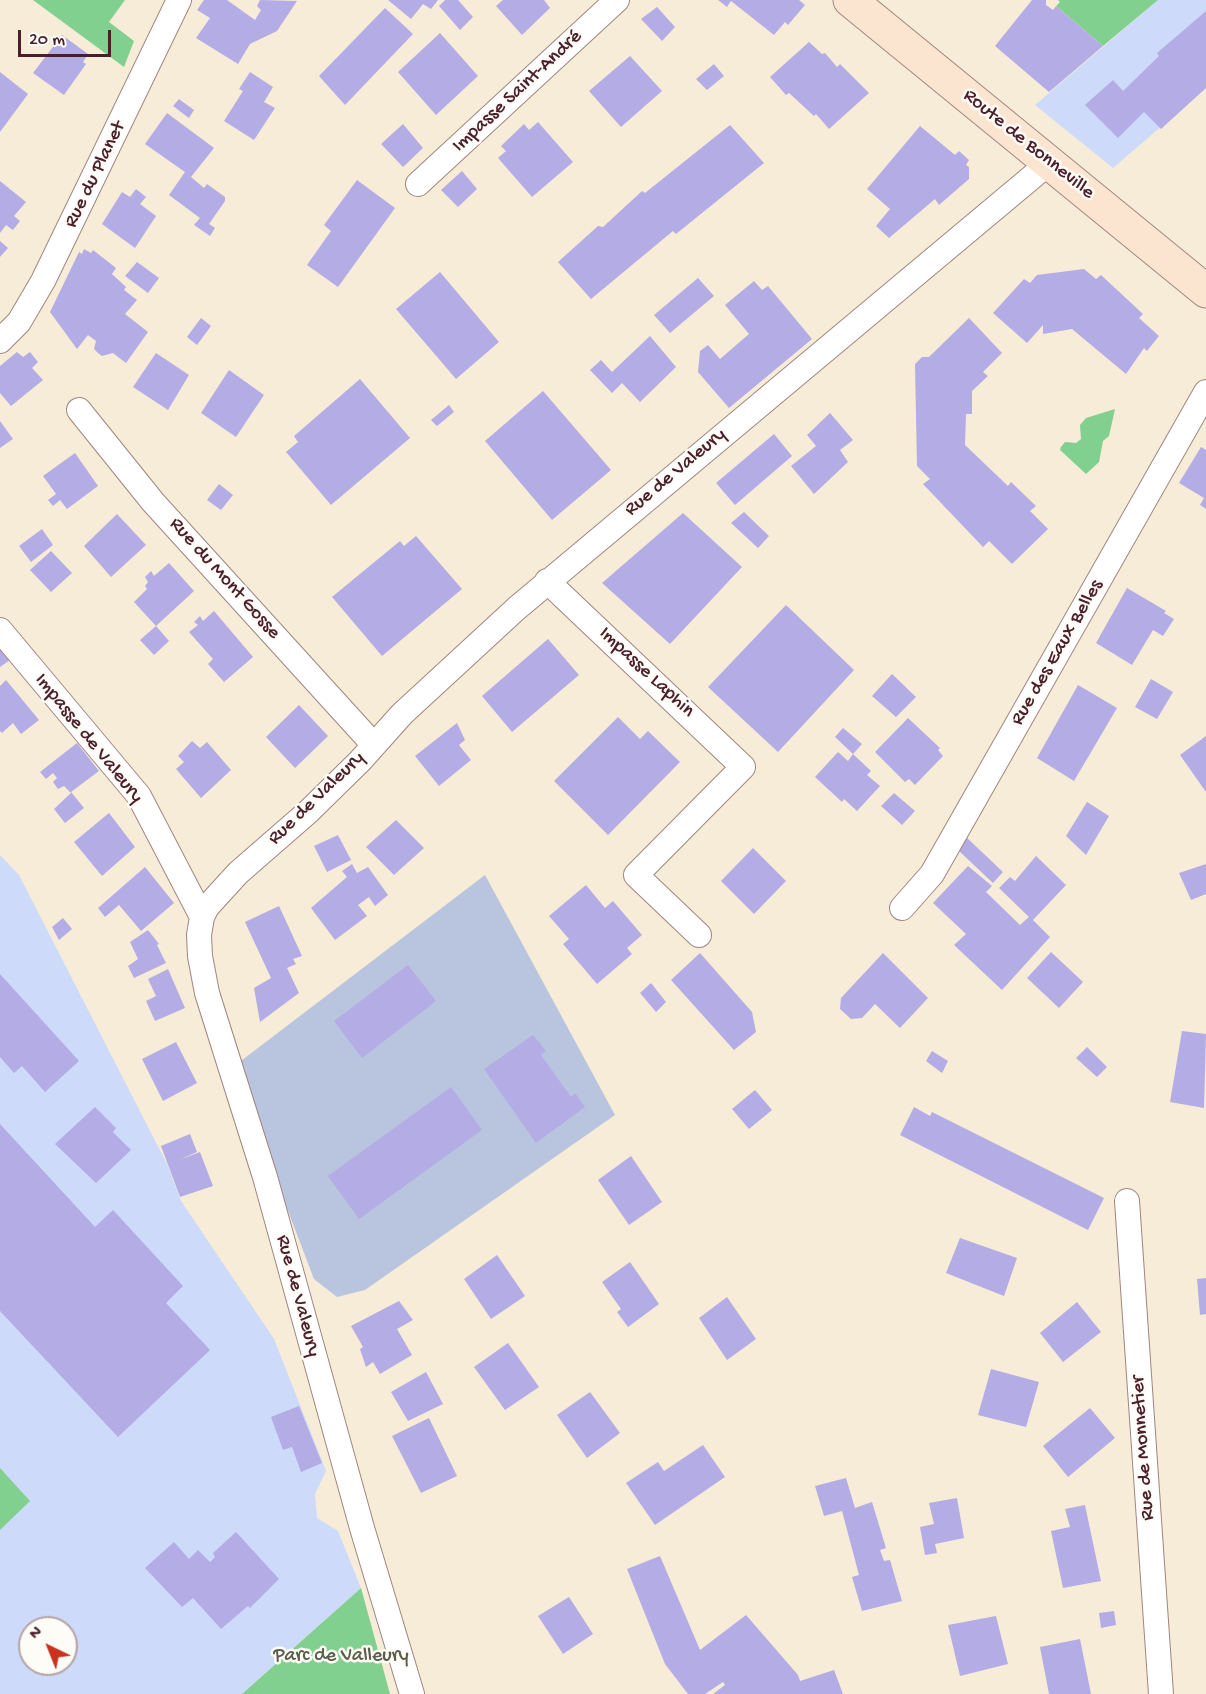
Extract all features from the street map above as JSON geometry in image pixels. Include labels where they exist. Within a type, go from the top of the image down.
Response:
[{"type":"main road","name":"Route de Bonneville","points":[[850,0],[1206,291]]},
{"type":"street","name":"Rue du Planet","points":[[0,341],[19,322],[47,273],[179,0]]},
{"type":"street","name":"Impasse Saint-André","points":[[418,184],[617,0]]},
{"type":"street","name":"Rue de Valeury","points":[[412,1694],[362,1528],[265,1177],[207,993],[199,946],[202,917],[207,907],[238,873],[308,812],[402,714],[547,581],[1050,162]]},
{"type":"street","name":"Rue des Eaux Belles","points":[[902,908],[932,874],[1206,392]]},
{"type":"street","name":"Rue du Mont Gosse","points":[[79,410],[158,508],[373,744]]},
{"type":"street","name":"Impasse Laphin","points":[[547,581],[743,767],[636,875],[699,935]]},
{"type":"street","name":"Impasse de Valeury","points":[[0,630],[139,796],[202,917]]},
{"type":"street","name":"Rue de Monnetier","points":[[1127,1201],[1161,1694]]},
{"type":"shaded area","points":[[1158,0],[1206,0],[1206,88],[1113,168],[1035,105]]},
{"type":"shaded area","points":[[0,855],[19,875],[167,1164],[181,1201],[274,1339],[326,1471],[315,1494],[317,1518],[338,1531],[361,1588],[242,1694],[0,1694]]},
{"type":"shaded area","points":[[485,875],[615,1115],[365,1290],[337,1297],[314,1279],[233,1067]]},
{"type":"green space","points":[[33,0],[125,0],[109,22],[134,41],[124,67]]},
{"type":"green space","points":[[1058,0],[1158,0],[1103,46],[1056,6],[1060,2]]},
{"type":"green space","points":[[1115,409],[1109,436],[1103,441],[1099,462],[1086,474],[1060,450],[1061,447],[1065,442],[1076,443],[1081,439],[1080,425],[1086,418]]},
{"type":"green space","points":[[0,1468],[30,1501],[0,1530]]},
{"type":"green space","name":"Parc de Valleury","points":[[361,1588],[390,1694],[242,1694]]},
{"type":"building","points":[[204,0],[227,0],[255,20],[261,10],[257,6],[260,0],[297,1],[277,31],[250,44],[238,64],[196,38],[210,18],[197,10]]},
{"type":"building","points":[[388,0],[438,0],[431,9],[423,4],[411,19]]},
{"type":"building","points":[[445,0],[458,0],[473,17],[460,30],[439,6]]},
{"type":"building","points":[[503,0],[544,0],[550,8],[522,35],[496,6]]},
{"type":"building","points":[[718,0],[799,0],[805,5],[788,25],[785,22],[774,35],[731,1],[727,7]]},
{"type":"building","points":[[1032,0],[1046,0],[1046,5],[1053,10],[1056,6],[1103,46],[1049,92],[995,46]]},
{"type":"building","points":[[657,7],[675,27],[662,41],[641,19]]},
{"type":"building","points":[[385,8],[413,34],[345,105],[319,76]]},
{"type":"building","points":[[1206,11],[1206,88],[1161,129],[1144,112],[1118,138],[1085,105],[1113,80],[1123,91],[1159,56],[1157,53]]},
{"type":"building","points":[[440,33],[478,76],[436,115],[398,72]]},
{"type":"building","points":[[62,35],[88,54],[83,62],[86,64],[64,95],[33,73]]},
{"type":"building","points":[[809,42],[822,54],[825,53],[837,67],[840,64],[869,93],[829,129],[816,114],[814,116],[789,93],[786,95],[770,77]]},
{"type":"building","points":[[630,56],[662,91],[621,127],[589,91]]},
{"type":"building","points":[[714,64],[724,76],[707,90],[696,79]]},
{"type":"building","points":[[0,72],[28,94],[0,132]]},
{"type":"building","points":[[250,72],[273,87],[264,102],[275,108],[254,140],[224,121],[243,91],[239,89]]},
{"type":"building","points":[[179,99],[194,110],[189,118],[173,106]]},
{"type":"building","points":[[167,113],[214,148],[191,177],[204,188],[207,184],[225,197],[225,201],[209,224],[215,228],[210,236],[194,225],[200,218],[169,195],[185,172],[145,144]]},
{"type":"building","points":[[538,122],[573,162],[532,197],[498,158],[506,151],[501,146],[524,124],[529,130]]},
{"type":"building","points":[[403,124],[423,148],[403,167],[381,144]]},
{"type":"building","points":[[730,125],[764,163],[676,234],[673,231],[591,299],[558,262],[598,226],[603,227],[642,191],[645,193]]},
{"type":"building","points":[[920,126],[955,155],[959,151],[969,160],[966,165],[969,167],[969,179],[939,205],[935,199],[889,238],[876,226],[890,209],[867,189]]},
{"type":"building","points":[[462,171],[477,189],[458,207],[441,190]]},
{"type":"building","points":[[357,180],[395,208],[338,287],[307,265],[331,231],[324,225]]},
{"type":"building","points":[[0,181],[26,202],[14,216],[20,221],[13,230],[6,225],[0,233]]},
{"type":"building","points":[[136,189],[146,197],[140,204],[156,216],[135,248],[102,224],[122,192],[130,197]]},
{"type":"building","points":[[0,241],[8,248],[0,257]]},
{"type":"building","points":[[84,249],[91,253],[93,250],[116,268],[112,274],[126,287],[124,290],[137,300],[125,314],[148,332],[126,363],[113,353],[102,356],[94,349],[96,341],[88,335],[77,349],[50,312],[79,252],[82,254]]},
{"type":"building","points":[[137,262],[159,278],[148,293],[125,276]]},
{"type":"building","points":[[1084,269],[1096,279],[1101,275],[1143,314],[1139,318],[1159,336],[1147,351],[1144,348],[1126,374],[1072,329],[1043,334],[1043,325],[1027,343],[993,313],[1024,279],[1030,283],[1037,275]]},
{"type":"building","points":[[440,272],[499,342],[456,379],[396,309]]},
{"type":"building","points":[[698,278],[714,296],[670,333],[654,315]]},
{"type":"building","points":[[754,281],[762,290],[768,286],[812,339],[729,408],[698,372],[700,351],[708,345],[720,359],[749,334],[725,305]]},
{"type":"building","points":[[201,318],[211,326],[197,345],[187,337]]},
{"type":"building","points":[[969,318],[1002,353],[983,372],[988,376],[972,391],[972,414],[966,414],[965,445],[1008,486],[1011,482],[1036,506],[1030,511],[1048,529],[1012,564],[989,541],[983,547],[923,484],[930,479],[917,466],[915,364],[922,357],[929,357]]},
{"type":"building","points":[[650,336],[676,367],[640,402],[622,383],[612,393],[590,370],[601,360],[612,372]]},
{"type":"building","points":[[17,352],[23,357],[30,352],[38,362],[32,368],[43,380],[11,406],[0,393],[0,366]]},
{"type":"building","points":[[156,353],[189,375],[168,410],[133,387]]},
{"type":"building","points":[[229,370],[264,395],[236,437],[201,413]]},
{"type":"building","points":[[360,379],[410,438],[331,505],[286,452],[298,442],[294,436]]},
{"type":"building","points":[[543,391],[611,470],[552,520],[485,441]]},
{"type":"building","points":[[449,405],[454,412],[437,426],[431,420]]},
{"type":"building","points":[[830,413],[853,440],[840,450],[848,462],[814,494],[791,466],[816,446],[807,435]]},
{"type":"building","points":[[0,421],[13,439],[0,448]]},
{"type":"building","points":[[774,434],[792,456],[735,505],[716,483]]},
{"type":"building","points":[[1201,447],[1206,450],[1206,509],[1200,505],[1204,498],[1179,483]]},
{"type":"building","points":[[75,453],[98,486],[67,509],[60,500],[53,506],[48,500],[56,494],[43,476]]},
{"type":"building","points":[[219,484],[233,495],[221,510],[207,500]]},
{"type":"building","points":[[744,512],[769,536],[758,548],[731,523]]},
{"type":"building","points":[[683,513],[742,567],[670,644],[602,583]]},
{"type":"building","points":[[117,514],[146,545],[111,577],[84,546]]},
{"type":"building","points":[[42,529],[53,545],[31,562],[19,546]]},
{"type":"building","points":[[416,536],[462,589],[382,656],[332,597],[400,541],[404,546]]},
{"type":"building","points":[[51,551],[72,573],[51,592],[30,570]]},
{"type":"building","points":[[169,563],[194,591],[156,626],[134,602],[147,589],[145,586],[148,582],[145,577],[151,571],[154,576]]},
{"type":"building","points":[[1127,588],[1166,611],[1164,613],[1174,619],[1163,636],[1153,630],[1132,665],[1096,643]]},
{"type":"building","points":[[786,605],[854,670],[778,752],[708,687]]},
{"type":"building","points":[[214,611],[253,657],[224,682],[208,664],[213,659],[189,632],[198,625],[194,622],[200,616],[203,621]]},
{"type":"building","points":[[156,626],[169,641],[154,655],[140,640]]},
{"type":"building","points":[[548,639],[579,675],[512,732],[482,696]]},
{"type":"building","points":[[0,647],[10,660],[0,667]]},
{"type":"building","points":[[892,674],[916,697],[896,717],[872,696]]},
{"type":"building","points":[[1151,679],[1173,692],[1157,719],[1135,707]]},
{"type":"building","points":[[6,680],[39,720],[21,734],[13,723],[2,733],[0,731],[0,686]]},
{"type":"building","points":[[1078,685],[1117,708],[1074,781],[1037,758]]},
{"type":"building","points":[[299,705],[328,736],[295,768],[266,737]]},
{"type":"building","points":[[618,717],[640,739],[648,731],[680,762],[608,835],[554,781]]},
{"type":"building","points":[[908,718],[940,748],[938,750],[943,756],[915,785],[909,779],[905,782],[875,752]]},
{"type":"building","points":[[457,723],[465,740],[459,745],[471,760],[439,786],[415,756]]},
{"type":"building","points":[[843,728],[862,744],[853,754],[835,737]]},
{"type":"building","points":[[1206,736],[1206,792],[1180,755]]},
{"type":"building","points":[[192,741],[200,748],[207,742],[231,770],[201,798],[176,769],[184,762],[178,756]]},
{"type":"building","points":[[77,743],[99,771],[71,792],[84,808],[65,823],[54,809],[71,793],[64,786],[58,789],[53,782],[57,778],[53,773],[46,779],[40,772]]},
{"type":"building","points":[[838,752],[848,761],[853,754],[871,771],[867,775],[880,786],[857,811],[844,799],[842,802],[815,777]]},
{"type":"building","points":[[894,793],[915,811],[902,825],[881,806]]},
{"type":"building","points":[[1087,802],[1109,816],[1086,855],[1066,836]]},
{"type":"building","points":[[109,813],[135,847],[102,876],[74,842]]},
{"type":"building","points":[[396,820],[424,848],[394,875],[366,847]]},
{"type":"building","points":[[338,835],[351,860],[327,872],[314,846]]},
{"type":"building","points":[[965,836],[1003,872],[993,883],[958,850]]},
{"type":"building","points":[[753,848],[786,881],[754,914],[721,881]]},
{"type":"building","points":[[1036,856],[1066,885],[1033,920],[1050,937],[1002,990],[954,945],[966,934],[933,903],[968,866],[992,886],[986,892],[1020,925],[1029,917],[999,888],[1010,877],[1015,881]]},
{"type":"building","points":[[352,864],[357,873],[368,867],[388,895],[375,906],[369,897],[358,905],[367,916],[335,940],[311,908],[347,877],[342,871]]},
{"type":"building","points":[[1206,864],[1206,894],[1191,900],[1179,873]]},
{"type":"building","points":[[145,867],[174,903],[141,931],[119,905],[105,917],[98,908]]},
{"type":"building","points":[[586,885],[605,908],[613,901],[642,935],[627,948],[632,954],[597,984],[563,944],[569,939],[549,916]]},
{"type":"building","points":[[279,906],[302,956],[293,959],[296,964],[287,968],[299,993],[260,1022],[254,988],[271,978],[245,922]]},
{"type":"building","points":[[63,918],[72,929],[59,940],[52,927]]},
{"type":"building","points":[[148,930],[159,944],[157,945],[166,963],[134,978],[128,966],[138,959],[130,942]]},
{"type":"building","points":[[1051,952],[1083,982],[1059,1008],[1027,978]]},
{"type":"building","points":[[700,953],[752,1012],[756,1032],[734,1050],[671,980]]},
{"type":"building","points":[[883,953],[928,998],[900,1028],[875,1004],[862,1018],[851,1019],[840,1009],[841,998]]},
{"type":"building","points":[[408,965],[436,1001],[362,1058],[334,1021]]},
{"type":"building","points":[[168,969],[185,1008],[155,1021],[146,1001],[156,996],[148,979]]},
{"type":"building","points":[[0,974],[79,1061],[45,1092],[22,1066],[14,1073],[0,1057]]},
{"type":"building","points":[[651,983],[666,1002],[656,1012],[640,993]]},
{"type":"building","points":[[1182,1031],[1206,1034],[1204,1108],[1170,1102]]},
{"type":"building","points":[[533,1035],[546,1051],[541,1055],[571,1097],[575,1093],[585,1107],[536,1143],[484,1069]]},
{"type":"building","points":[[176,1042],[197,1083],[163,1101],[142,1059]]},
{"type":"building","points":[[1087,1047],[1107,1067],[1097,1077],[1076,1058]]},
{"type":"building","points":[[932,1051],[948,1061],[942,1073],[926,1061]]},
{"type":"building","points":[[451,1087],[482,1130],[359,1219],[328,1176]]},
{"type":"building","points":[[755,1090],[772,1110],[749,1129],[732,1109]]},
{"type":"building","points":[[95,1107],[116,1128],[113,1132],[131,1150],[96,1183],[55,1144]]},
{"type":"building","points":[[914,1107],[930,1116],[932,1112],[1104,1198],[1088,1230],[900,1135]]},
{"type":"building","points":[[0,1124],[95,1227],[113,1210],[183,1286],[166,1303],[210,1350],[118,1437],[0,1311]]},
{"type":"building","points":[[190,1134],[197,1152],[179,1160],[200,1152],[213,1186],[180,1197],[161,1146]]},
{"type":"building","points":[[631,1156],[662,1202],[629,1225],[598,1180]]},
{"type":"building","points":[[960,1238],[1017,1258],[1004,1296],[946,1273]]},
{"type":"building","points":[[497,1255],[525,1296],[491,1319],[464,1279]]},
{"type":"building","points":[[630,1262],[659,1304],[628,1327],[617,1312],[621,1309],[602,1282]]},
{"type":"building","points":[[1206,1278],[1206,1314],[1200,1315],[1197,1279]]},
{"type":"building","points":[[727,1297],[756,1339],[727,1360],[699,1318]]},
{"type":"building","points":[[399,1301],[413,1320],[397,1329],[412,1355],[380,1374],[373,1362],[366,1367],[360,1349],[363,1347],[351,1326]]},
{"type":"building","points":[[1077,1302],[1101,1332],[1063,1362],[1040,1333]]},
{"type":"building","points":[[508,1343],[539,1387],[505,1410],[474,1367]]},
{"type":"building","points":[[991,1369],[1039,1382],[1026,1427],[978,1415]]},
{"type":"building","points":[[426,1372],[443,1404],[408,1421],[391,1392]]},
{"type":"building","points":[[590,1392],[620,1433],[587,1458],[557,1415]]},
{"type":"building","points":[[299,1406],[322,1463],[301,1472],[292,1447],[283,1450],[271,1417]]},
{"type":"building","points":[[1090,1408],[1115,1438],[1068,1477],[1043,1446]]},
{"type":"building","points":[[429,1418],[457,1476],[421,1493],[392,1436]]},
{"type":"building","points":[[703,1445],[725,1477],[655,1525],[626,1483],[658,1462],[664,1471]]},
{"type":"building","points":[[846,1478],[855,1508],[872,1502],[886,1548],[880,1550],[884,1561],[890,1560],[902,1601],[862,1611],[852,1577],[859,1575],[842,1511],[824,1516],[815,1486]]},
{"type":"building","points":[[957,1498],[964,1538],[935,1544],[937,1553],[925,1555],[920,1527],[934,1524],[929,1503]]},
{"type":"building","points":[[1085,1505],[1101,1581],[1063,1588],[1051,1531],[1070,1527],[1065,1509]]},
{"type":"building","points":[[236,1532],[279,1579],[250,1608],[248,1606],[221,1629],[193,1598],[182,1607],[145,1568],[174,1542],[189,1559],[198,1550],[210,1562],[215,1557],[213,1553]]},
{"type":"building","points":[[660,1556],[700,1650],[746,1615],[798,1675],[800,1681],[834,1670],[843,1694],[713,1694],[725,1685],[723,1682],[705,1694],[688,1694],[665,1664],[627,1569]]},
{"type":"building","points":[[569,1597],[593,1634],[563,1654],[538,1616]]},
{"type":"building","points":[[1114,1611],[1116,1625],[1101,1628],[1099,1613]]},
{"type":"building","points":[[996,1616],[1008,1664],[960,1676],[948,1625]]},
{"type":"building","points":[[1080,1639],[1091,1694],[1049,1694],[1040,1647]]}]
